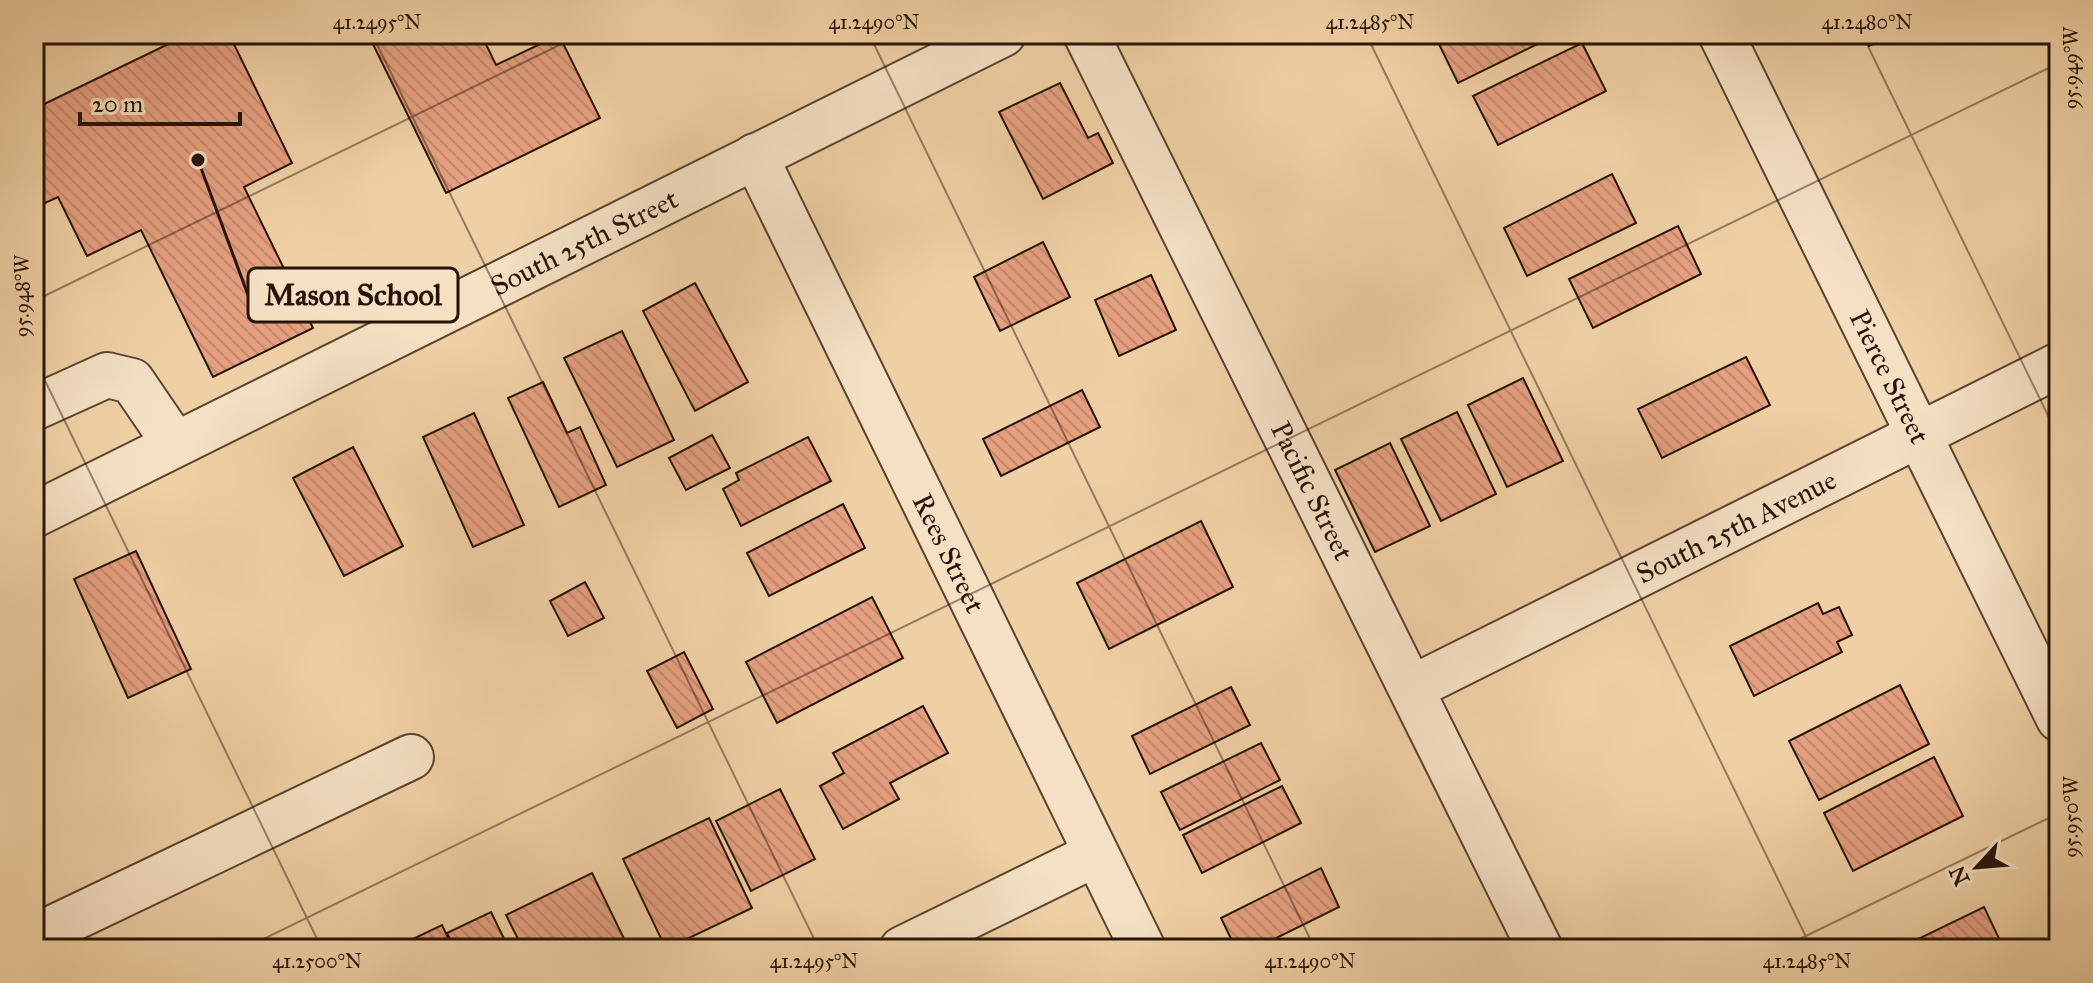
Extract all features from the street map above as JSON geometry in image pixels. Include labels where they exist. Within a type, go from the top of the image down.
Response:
[{"type":"street","name":"South 25th Street","points":[[34,515],[1003,34]]},
{"type":"street","name":"Pacific Street","points":[[1086,34],[1540,949]]},
{"type":"street","name":"Pierce Street","points":[[1721,34],[2059,719]]},
{"type":"street","name":"Rees Street","points":[[755,156],[1143,949]]},
{"type":"street","name":"South 25th Avenue","points":[[1412,688],[2059,365]]},
{"type":"street","points":[[34,408],[107,375],[132,381],[175,444]]},
{"type":"street","points":[[34,937],[411,757]]},
{"type":"street","points":[[902,949],[1096,854]]},
{"type":"building","points":[[189,34],[229,34],[292,163],[244,187],[313,328],[213,377],[141,230],[87,256],[58,197],[34,208],[34,109]]},
{"type":"building","points":[[368,34],[481,34],[496,65],[559,35],[600,118],[446,193]]},
{"type":"building","points":[[1434,34],[1558,34],[1458,83]]},
{"type":"building","points":[[1863,34],[1894,34],[1869,46]]},
{"type":"building","points":[[1582,43],[1606,91],[1498,145],[1473,96]]},
{"type":"building","points":[[1060,83],[1088,138],[1098,133],[1113,163],[1043,199],[999,112]]},
{"type":"building","points":[[1612,174],[1636,223],[1527,276],[1504,228]]},
{"type":"building","points":[[1678,226],[1701,274],[1593,328],[1569,279]]},
{"type":"building","points":[[1043,242],[1070,297],[1000,331],[974,277]]},
{"type":"building","points":[[1151,275],[1176,330],[1119,356],[1095,300]]},
{"type":"building","points":[[695,283],[748,382],[695,411],[643,311]]},
{"type":"building","points":[[622,331],[674,440],[617,467],[564,358]]},
{"type":"building","points":[[1746,357],[1770,405],[1662,458],[1638,409]]},
{"type":"building","points":[[1523,378],[1563,461],[1507,487],[1468,405]]},
{"type":"building","points":[[543,382],[567,433],[580,427],[606,485],[559,507],[508,398]]},
{"type":"building","points":[[1082,390],[1100,427],[1001,476],[983,439]]},
{"type":"building","points":[[1457,412],[1496,494],[1441,521],[1401,439]]},
{"type":"building","points":[[474,413],[524,525],[473,547],[423,437]]},
{"type":"building","points":[[712,435],[730,468],[686,490],[669,458]]},
{"type":"building","points":[[808,437],[831,481],[741,526],[723,489],[739,480],[736,473]]},
{"type":"building","points":[[1390,443],[1430,526],[1375,552],[1335,470]]},
{"type":"building","points":[[353,447],[403,546],[344,576],[293,478]]},
{"type":"building","points":[[843,504],[865,548],[769,596],[747,553]]},
{"type":"building","points":[[1201,521],[1233,587],[1109,649],[1077,583]]},
{"type":"building","points":[[136,551],[191,669],[128,698],[74,579]]},
{"type":"building","points":[[585,582],[604,618],[568,636],[550,601]]},
{"type":"building","points":[[872,597],[903,658],[777,723],[746,662]]},
{"type":"building","points":[[1818,603],[1823,614],[1839,607],[1852,635],[1837,642],[1842,652],[1754,696],[1730,646]]},
{"type":"building","points":[[684,652],[713,709],[677,728],[647,671]]},
{"type":"building","points":[[1900,685],[1929,744],[1819,800],[1789,741]]},
{"type":"building","points":[[1231,687],[1250,725],[1150,774],[1132,736]]},
{"type":"building","points":[[923,706],[948,753],[890,783],[899,799],[843,829],[820,786],[844,773],[833,753]]},
{"type":"building","points":[[1261,743],[1280,780],[1180,830],[1161,792]]},
{"type":"building","points":[[1934,757],[1963,816],[1853,871],[1824,813]]},
{"type":"building","points":[[1282,786],[1301,823],[1202,873],[1183,835]]},
{"type":"building","points":[[780,789],[815,859],[751,891],[716,821]]},
{"type":"building","points":[[709,818],[752,908],[666,949],[623,859]]},
{"type":"building","points":[[1321,868],[1339,907],[1254,949],[1236,949],[1221,918]]},
{"type":"building","points":[[592,873],[629,949],[523,949],[506,915]]},
{"type":"building","points":[[1984,907],[2004,949],[1915,949],[1912,942]]},
{"type":"building","points":[[491,912],[509,949],[455,949],[447,933]]},
{"type":"building","points":[[442,925],[453,949],[392,949]]},
{"type":"place","name":"Mason School","points":[[198,160]]}]
